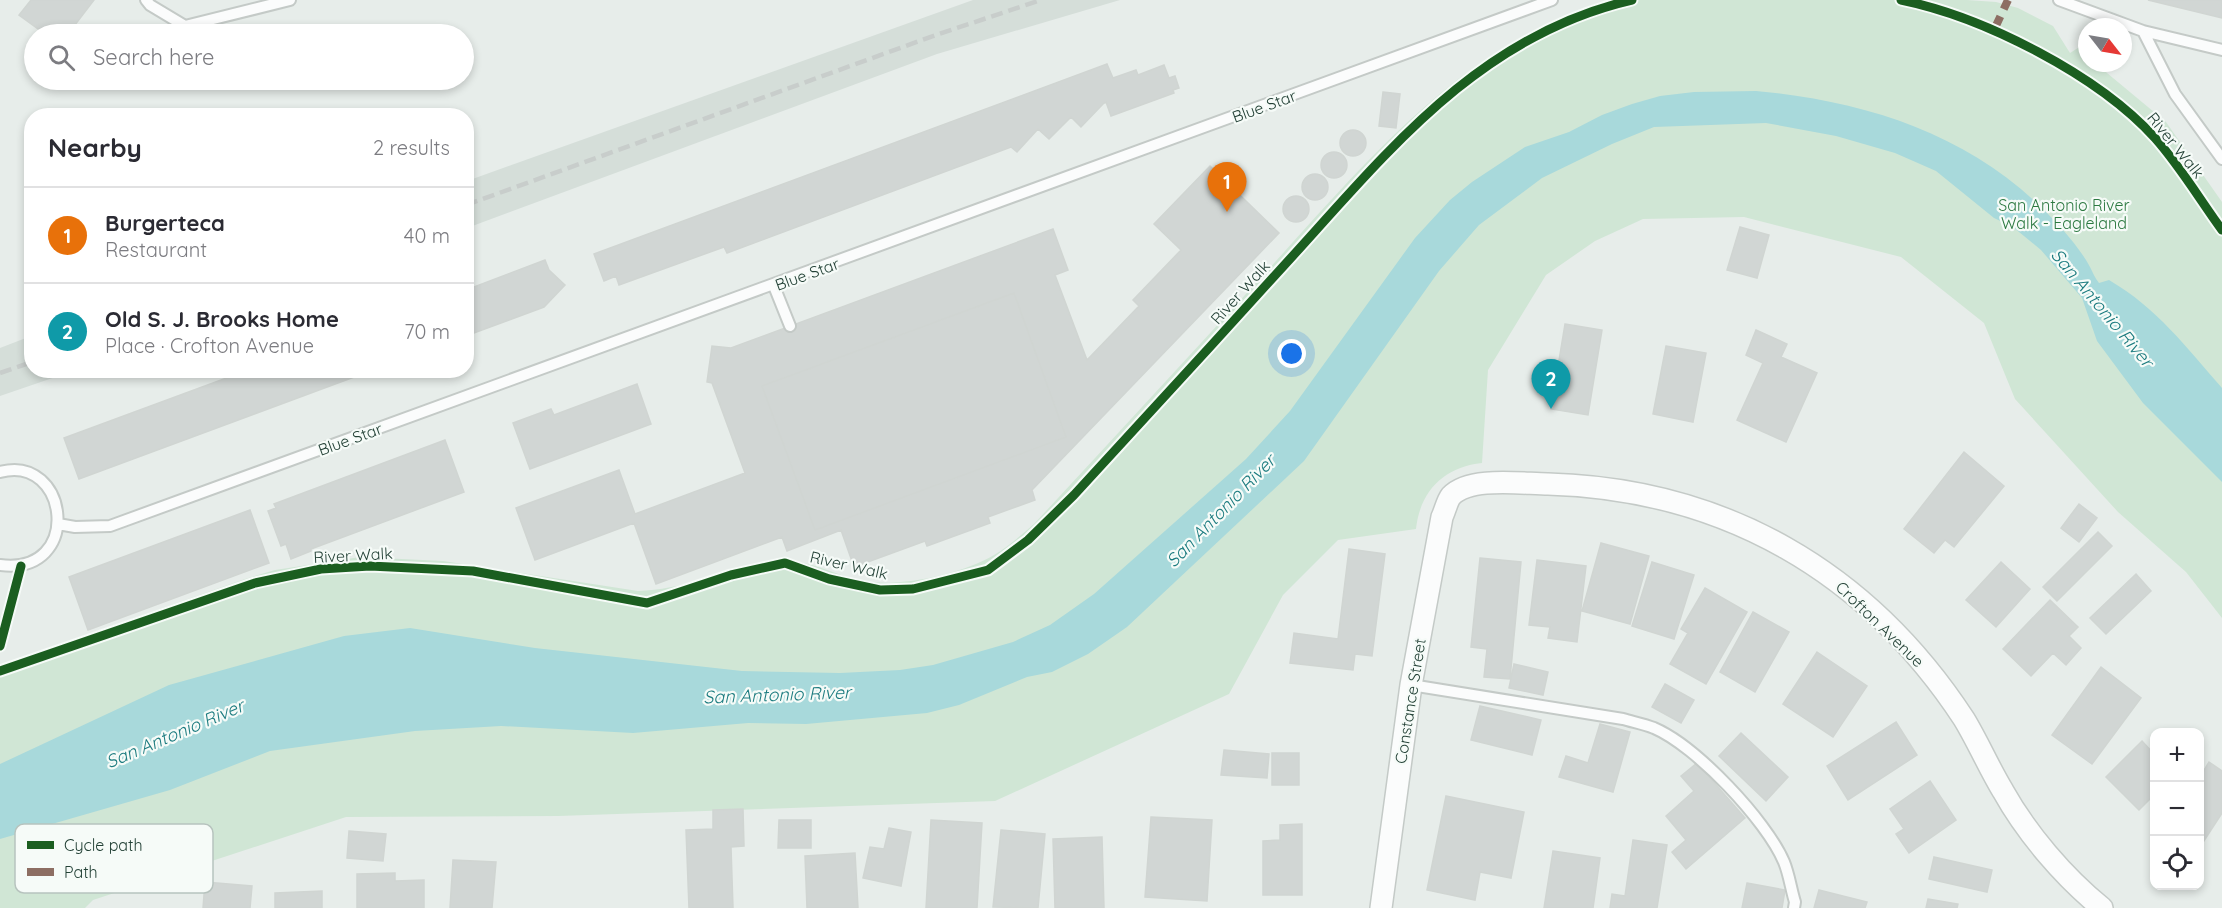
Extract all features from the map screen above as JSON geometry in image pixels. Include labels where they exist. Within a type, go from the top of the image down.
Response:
[{"type":"street","name":"Crofton Avenue","points":[[1451,496],[1470,485],[1497,483],[1590,485],[1639,492],[1687,504],[1733,521],[1777,542],[1819,568],[1858,598],[1912,652],[1965,721],[2021,821],[2048,853],[2102,908]]},
{"type":"street","name":"Constance Street","points":[[1382,908],[1411,685],[1442,517],[1451,496]]},
{"type":"lane","points":[[146,0],[150,5],[182,24]]},
{"type":"lane","points":[[193,24],[290,0]]},
{"type":"lane","name":"Blue Star","points":[[58,524],[75,527],[110,526],[774,286],[1552,0]]},
{"type":"lane","points":[[2059,0],[2143,31],[2222,50]]},
{"type":"lane","points":[[2143,31],[2175,94],[2222,159]]},
{"type":"lane","points":[[774,286],[790,326]]},
{"type":"lane","points":[[0,472],[17,471],[40,480],[55,499],[58,524],[50,546],[42,555],[21,566],[0,565]]},
{"type":"lane","points":[[1411,685],[1623,719],[1653,728],[1676,740],[1717,773],[1756,820],[1784,861],[1795,902],[1794,908]]},
{"type":"shaded area","points":[[973,0],[1120,0],[937,54],[474,225],[474,178]]},
{"type":"shaded area","points":[[24,339],[24,378],[53,378],[0,396],[0,348]]},
{"type":"green space","name":"San Antonio River Walk - Eagleland","points":[[1609,0],[1967,0],[1996,2],[2018,8],[2053,26],[2070,53],[2078,48],[2078,72],[2106,72],[2166,122],[2222,202],[2222,618],[2186,572],[2118,512],[2015,399],[1984,323],[1901,257],[1744,217],[1643,219],[1595,241],[1546,275],[1488,370],[1482,463],[1456,470],[1436,483],[1423,503],[1416,529],[1338,540],[1283,595],[1229,694],[995,801],[558,816],[346,817],[213,861],[213,824],[15,824],[15,893],[114,893],[93,900],[85,908],[0,908],[0,665],[275,570],[360,557],[443,561],[638,591],[673,587],[777,561],[807,564],[857,580],[890,583],[927,578],[964,569],[994,555],[1034,524],[1373,156],[1414,116],[1504,47],[1555,20]]},
{"type":"water","name":"San Antonio River","points":[[1756,91],[1836,103],[1874,113],[1911,125],[1947,141],[1981,160],[2014,183],[2069,237],[2099,283],[2109,280],[2142,303],[2170,329],[2222,388],[2222,482],[2143,403],[2097,341],[2082,298],[2041,250],[2013,227],[1994,218],[1936,171],[1895,153],[1836,136],[1766,123],[1654,127],[1612,144],[1542,178],[1479,225],[1439,271],[1304,461],[1127,627],[1088,654],[1052,672],[1027,677],[959,705],[927,713],[806,724],[748,723],[633,733],[501,726],[415,731],[270,751],[170,790],[52,824],[15,824],[15,835],[0,839],[0,764],[169,685],[344,636],[410,628],[535,648],[742,671],[840,673],[900,670],[933,665],[1013,642],[1050,625],[1094,594],[1246,459],[1290,411],[1415,238],[1450,200],[1472,182],[1525,147],[1569,132],[1602,115],[1660,96],[1694,92]]},
{"type":"building","points":[[31,0],[94,0],[76,24],[31,24],[19,15]]},
{"type":"building","points":[[2148,0],[2222,0],[2222,18]]},
{"type":"building","points":[[1107,64],[1113,78],[1136,70],[1138,75],[1164,65],[1169,78],[1175,76],[1179,88],[1173,90],[1174,93],[1111,116],[1106,102],[1081,127],[1071,117],[1049,139],[1038,129],[1017,152],[1011,147],[727,253],[724,247],[619,285],[616,276],[604,281],[594,254]]},
{"type":"building","points":[[1383,92],[1400,94],[1396,128],[1379,126]]},
{"type":"building","points":[[1353,130],[1362,134],[1366,143],[1362,152],[1353,156],[1344,152],[1340,143],[1344,134]]},
{"type":"building","points":[[1334,152],[1344,155],[1347,165],[1344,175],[1334,178],[1324,175],[1321,165],[1324,155]]},
{"type":"building","points":[[1210,166],[1279,233],[1032,490],[1035,500],[988,517],[990,523],[927,546],[925,541],[854,567],[841,530],[787,551],[782,537],[656,584],[634,523],[535,560],[516,508],[619,470],[635,514],[745,473],[712,383],[707,382],[712,346],[731,348],[1053,229],[1068,270],[1055,275],[1087,360],[1139,306],[1133,300],[1181,250],[1154,224]],"holes":[[[1014,293],[1066,437],[815,530],[762,386]]]},
{"type":"building","points":[[1315,174],[1325,177],[1328,187],[1325,197],[1315,200],[1305,197],[1302,187],[1305,177]]},
{"type":"building","points":[[1296,196],[1306,199],[1309,209],[1306,219],[1296,222],[1286,219],[1283,209],[1286,199]]},
{"type":"building","points":[[1740,227],[1769,235],[1757,278],[1727,270]]},
{"type":"building","points":[[545,260],[549,270],[565,285],[544,307],[474,333],[474,287]]},
{"type":"building","points":[[1014,293],[1066,437],[815,530],[762,386]]},
{"type":"building","points":[[1565,324],[1602,330],[1588,415],[1551,409]]},
{"type":"building","points":[[1756,330],[1787,344],[1781,357],[1817,373],[1786,442],[1737,420],[1763,363],[1746,355]]},
{"type":"building","points":[[1666,346],[1706,353],[1693,422],[1653,414]]},
{"type":"building","points":[[226,378],[351,378],[79,479],[64,438]]},
{"type":"building","points":[[637,384],[651,424],[530,469],[513,423],[551,409],[554,415]]},
{"type":"building","points":[[445,440],[464,492],[311,549],[291,559],[286,544],[281,546],[268,511],[276,508],[274,504]]},
{"type":"building","points":[[1964,452],[2004,486],[1954,547],[1945,540],[1934,553],[1904,529]]},
{"type":"building","points":[[2079,504],[2097,518],[2079,542],[2061,528]]},
{"type":"building","points":[[250,510],[269,563],[88,630],[69,577]]},
{"type":"building","points":[[2098,532],[2112,546],[2057,601],[2043,587]]},
{"type":"building","points":[[1601,543],[1649,556],[1630,624],[1582,611]]},
{"type":"building","points":[[1349,549],[1385,554],[1372,656],[1355,654],[1353,670],[1290,663],[1294,633],[1338,639]]},
{"type":"building","points":[[1480,558],[1521,562],[1510,679],[1484,677],[1487,649],[1471,647]]},
{"type":"building","points":[[1537,560],[1586,566],[1577,642],[1548,638],[1550,627],[1529,625]]},
{"type":"building","points":[[1652,562],[1694,575],[1674,639],[1632,626]]},
{"type":"building","points":[[2001,562],[2030,589],[1996,627],[1966,600]]},
{"type":"building","points":[[2136,574],[2151,591],[2106,634],[2090,618]]},
{"type":"building","points":[[1705,588],[1747,612],[1706,684],[1670,664],[1688,633],[1681,629]]},
{"type":"building","points":[[2050,600],[2078,627],[2069,636],[2081,648],[2066,665],[2053,653],[2031,676],[2003,649]]},
{"type":"building","points":[[1753,612],[1789,632],[1755,692],[1720,672]]},
{"type":"building","points":[[1817,652],[1867,686],[1833,737],[1783,704]]},
{"type":"building","points":[[1514,664],[1548,672],[1543,695],[1509,688]]},
{"type":"building","points":[[2101,667],[2141,698],[2092,764],[2052,735]]},
{"type":"building","points":[[1665,684],[1694,700],[1681,723],[1652,707]]},
{"type":"building","points":[[1480,706],[1541,720],[1532,755],[1471,740]]},
{"type":"building","points":[[1896,722],[1917,755],[1848,800],[1827,766]]},
{"type":"building","points":[[1600,724],[1630,732],[1613,792],[1559,777],[1566,756],[1588,763]]},
{"type":"building","points":[[1741,733],[1788,777],[1766,801],[1719,756]]},
{"type":"building","points":[[2142,741],[2150,750],[2150,799],[2139,810],[2106,777]]},
{"type":"building","points":[[1224,750],[1269,754],[1267,778],[1221,775]]},
{"type":"building","points":[[1272,753],[1299,753],[1299,785],[1272,785]]},
{"type":"building","points":[[2209,762],[2222,771],[2222,813],[2204,841],[2204,782],[2204,770]]},
{"type":"building","points":[[1697,763],[1745,818],[1686,869],[1672,852],[1686,840],[1666,816],[1694,791],[1681,776]]},
{"type":"building","points":[[1930,781],[1956,820],[1909,853],[1896,834],[1904,829],[1890,809]]},
{"type":"building","points":[[1446,796],[1524,812],[1511,878],[1480,872],[1475,900],[1427,890]]},
{"type":"building","points":[[743,809],[744,846],[731,847],[733,908],[689,908],[686,830],[713,829],[713,810]]},
{"type":"building","points":[[1151,817],[1212,820],[1207,901],[1145,897]]},
{"type":"building","points":[[779,820],[811,820],[811,848],[778,848]]},
{"type":"building","points":[[931,820],[982,823],[977,908],[926,908]]},
{"type":"building","points":[[1302,824],[1302,895],[1263,895],[1263,841],[1280,840],[1280,825]]},
{"type":"building","points":[[889,828],[911,832],[901,886],[863,878],[870,847],[884,849]]},
{"type":"building","points":[[1001,830],[1045,834],[1038,908],[993,907]]},
{"type":"building","points":[[349,831],[386,834],[383,861],[347,858]]},
{"type":"building","points":[[1102,837],[1104,908],[1055,908],[1053,839]]},
{"type":"building","points":[[1633,840],[1667,845],[1657,908],[1610,908],[1612,894],[1625,896]]},
{"type":"building","points":[[1553,851],[1600,858],[1593,908],[1544,908]]},
{"type":"building","points":[[855,853],[858,908],[807,908],[805,856]]},
{"type":"building","points":[[1934,857],[1992,870],[1987,892],[1929,879]]},
{"type":"building","points":[[453,860],[496,862],[492,908],[450,908]]},
{"type":"building","points":[[395,873],[395,881],[424,880],[424,908],[357,908],[357,874]]},
{"type":"building","points":[[213,883],[252,886],[250,908],[203,908],[204,893],[213,893]]},
{"type":"building","points":[[1747,883],[1785,890],[1782,908],[1742,908]]},
{"type":"building","points":[[1819,890],[1867,902],[1865,908],[1814,908]]},
{"type":"building","points":[[322,891],[322,908],[275,908],[275,893]]},
{"type":"building","points":[[1928,899],[1958,904],[1957,908],[1926,908]]},
{"type":"railway","points":[[474,202],[936,35],[1041,0]]},
{"type":"railway","points":[[0,373],[24,365]]},
{"type":"marked path","points":[[1994,30],[2008,0]]},
{"type":"cycle path","name":"River Walk","points":[[0,671],[255,583],[321,569],[370,566],[473,571],[647,603],[731,575],[785,563],[829,579],[880,590],[913,589],[988,570],[1028,540],[1074,495],[1356,186],[1435,107],[1478,72],[1525,42],[1576,17],[1632,0]]},
{"type":"cycle path","name":"River Walk","points":[[1901,0],[1968,20],[2003,35],[2038,52],[2103,92],[2155,138],[2222,230]]},
{"type":"cycle path","points":[[0,646],[21,566]]},
{"type":"place","name":"Burgerteca","points":[[1227,212]]},
{"type":"place","name":"Old S. J. Brooks Home","points":[[1551,409]]}]
